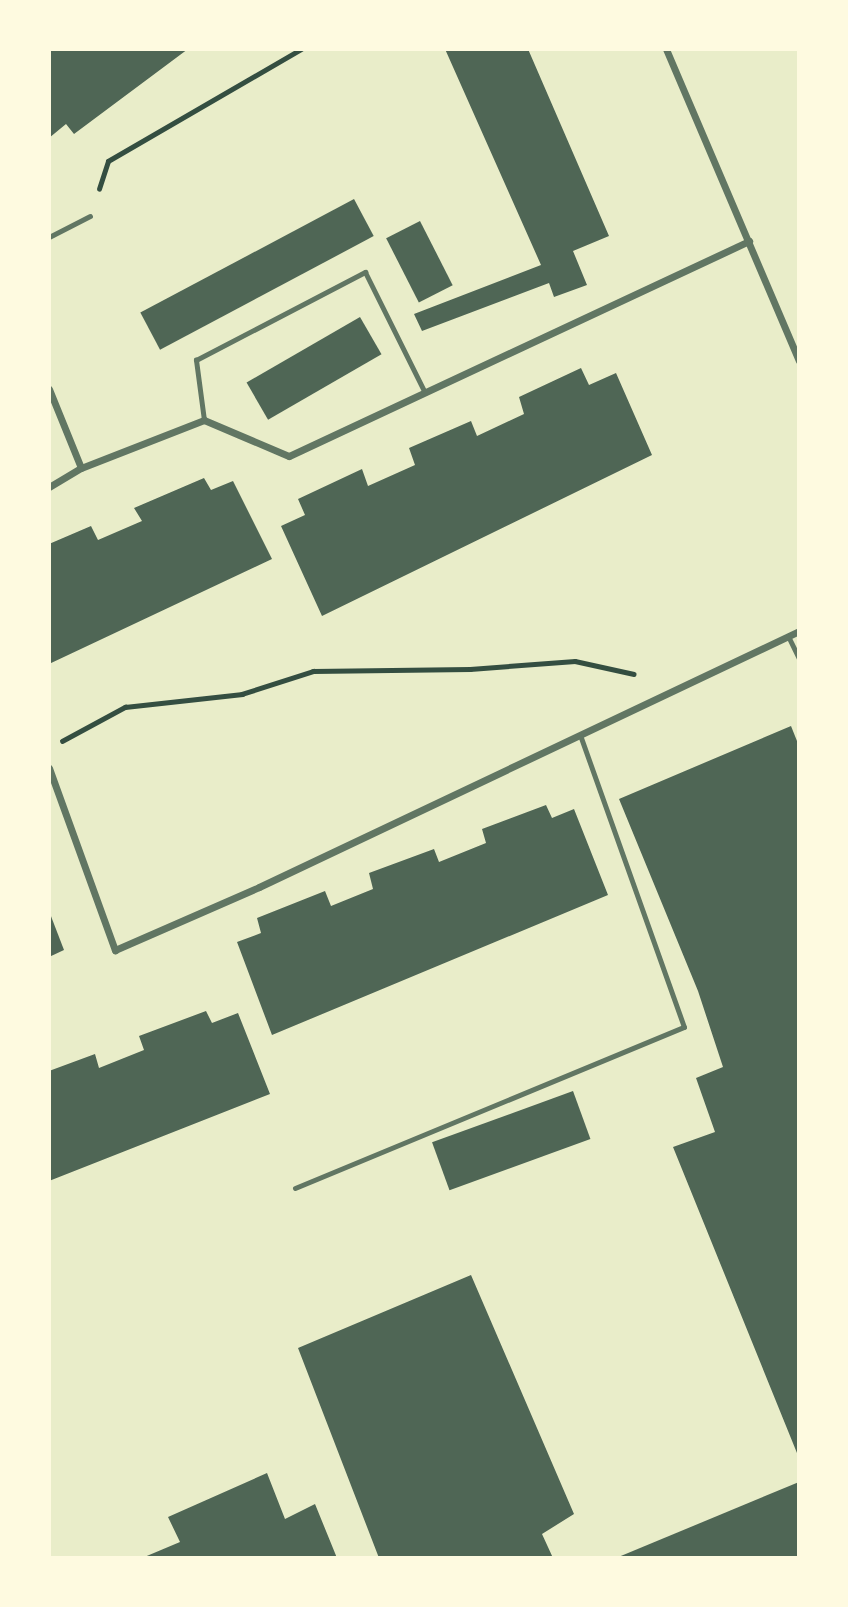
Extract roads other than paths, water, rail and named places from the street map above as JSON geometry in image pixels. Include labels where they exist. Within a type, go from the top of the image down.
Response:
[{"type":"street","points":[[666,49],[799,361]]},
{"type":"street","points":[[49,487],[81,468],[204,420],[289,456],[749,241]]},
{"type":"street","points":[[49,389],[81,468]]},
{"type":"street","points":[[49,768],[116,950],[259,887],[799,631]]},
{"type":"lane","points":[[49,237],[90,216]]},
{"type":"lane","points":[[204,420],[196,360],[365,272],[425,393]]},
{"type":"lane","points":[[788,636],[799,659]]},
{"type":"lane","points":[[295,1188],[684,1027],[580,736]]}]
